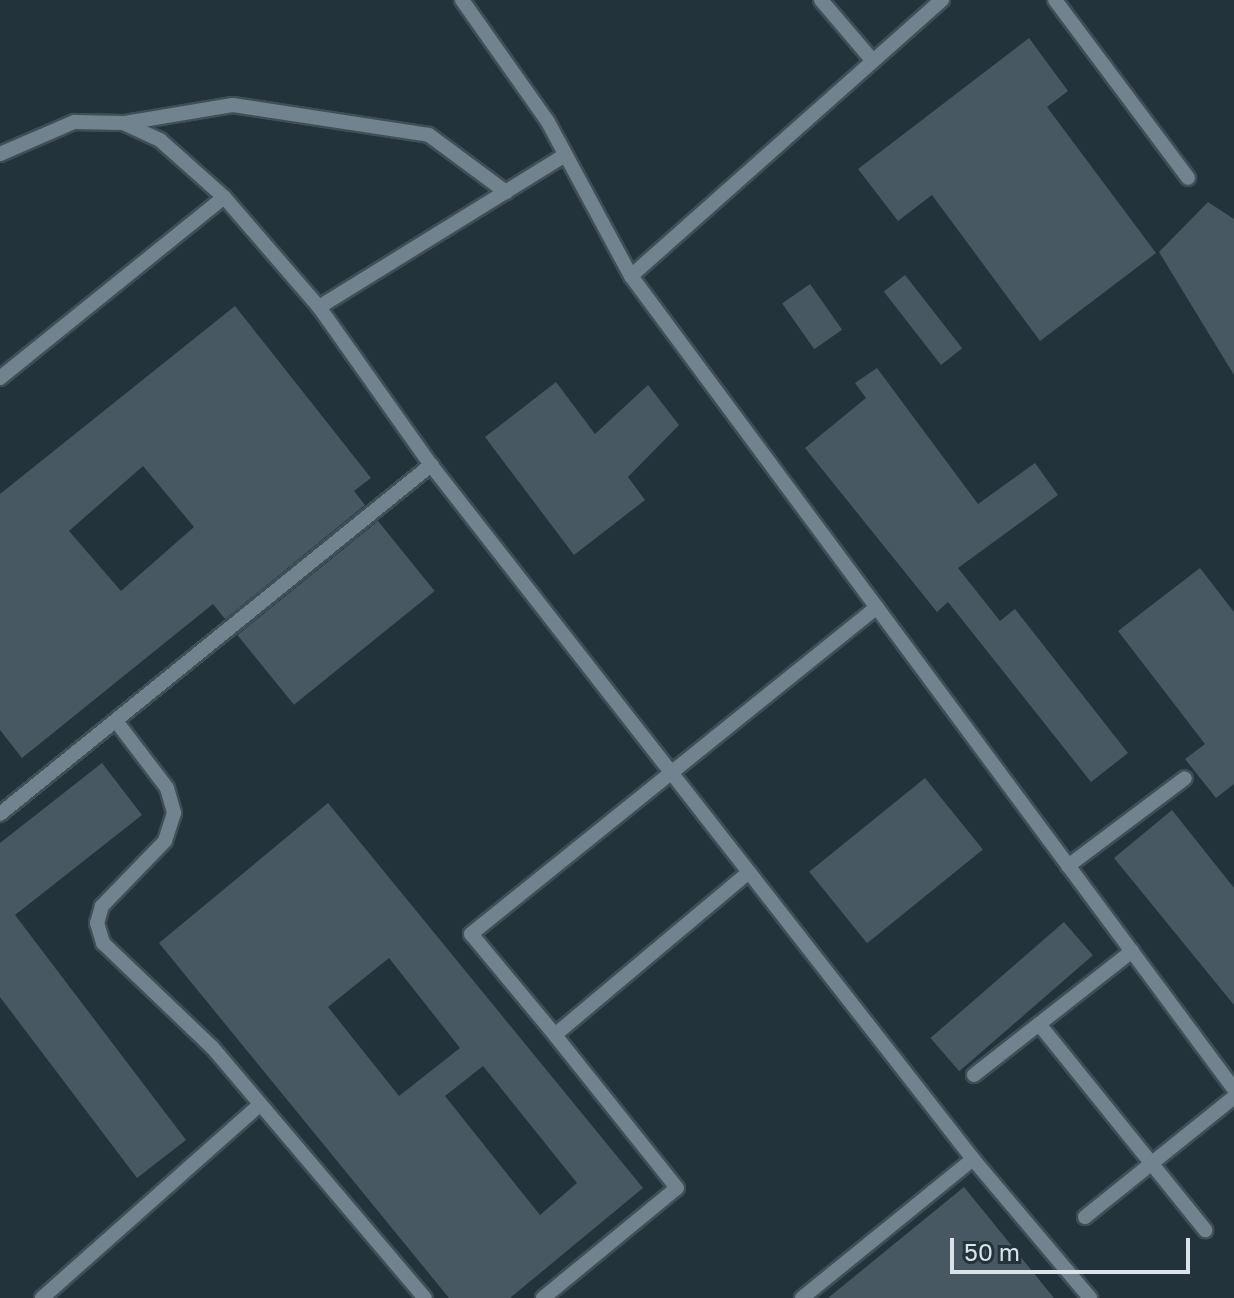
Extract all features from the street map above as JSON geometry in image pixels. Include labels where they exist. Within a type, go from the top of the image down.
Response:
[{"type":"lane","points":[[462,0],[565,155],[631,276],[1234,1089]]},
{"type":"lane","points":[[821,0],[872,60]]},
{"type":"lane","points":[[631,276],[942,0]]},
{"type":"lane","points":[[1055,0],[1188,178]]},
{"type":"lane","points":[[0,154],[74,122],[123,123],[233,105],[429,135],[506,192]]},
{"type":"lane","points":[[123,123],[160,140],[224,197],[319,307],[431,465],[973,1159],[1090,1298]]},
{"type":"lane","points":[[319,307],[565,155]]},
{"type":"lane","points":[[0,378],[224,197]]},
{"type":"lane","points":[[0,814],[431,465]]},
{"type":"lane","points":[[543,1298],[677,1188],[471,934],[669,770],[877,607]]},
{"type":"lane","points":[[116,721],[167,788],[174,813],[165,841],[102,906],[97,923],[103,943],[212,1047],[425,1298]]},
{"type":"lane","points":[[1068,866],[1185,778]]},
{"type":"lane","points":[[555,1035],[749,872]]},
{"type":"lane","points":[[974,1075],[1132,951]]},
{"type":"lane","points":[[1039,1024],[1205,1230]]},
{"type":"lane","points":[[1085,1217],[1234,1097]]},
{"type":"lane","points":[[42,1298],[259,1105]]},
{"type":"lane","points":[[802,1298],[973,1159]]},
{"type":"building","points":[[1029,38],[1068,91],[1047,107],[1156,253],[1040,341],[932,195],[898,221],[858,169]]},
{"type":"building","points":[[1208,202],[1234,219],[1234,375],[1159,252]]},
{"type":"building","points":[[905,275],[962,348],[941,365],[884,292]]},
{"type":"building","points":[[810,284],[842,330],[814,349],[782,304]]},
{"type":"building","points":[[235,306],[371,478],[354,491],[365,505],[225,619],[213,604],[22,758],[0,730],[0,494]],"holes":[[[143,466],[194,527],[121,591],[69,531]]]},
{"type":"building","points":[[877,368],[978,504],[1035,463],[1058,495],[958,568],[1000,621],[1015,609],[1128,753],[1091,782],[948,602],[937,612],[805,448],[866,398],[855,383]]},
{"type":"building","points":[[556,382],[595,434],[648,385],[679,425],[628,477],[645,500],[574,555],[485,437]]},
{"type":"building","points":[[378,521],[435,591],[294,705],[237,635]]},
{"type":"building","points":[[1200,568],[1234,612],[1234,784],[1216,798],[1185,759],[1205,744],[1118,631]]},
{"type":"building","points":[[102,763],[142,815],[15,915],[186,1140],[137,1178],[0,997],[0,843]]},
{"type":"building","points":[[925,778],[983,849],[867,943],[809,872]]},
{"type":"building","points":[[328,803],[643,1188],[510,1298],[449,1298],[159,943]],"holes":[[[389,958],[460,1048],[399,1096],[328,1007]],[[483,1066],[577,1183],[540,1215],[445,1096]]]},
{"type":"building","points":[[1172,810],[1234,888],[1234,1005],[1114,858]]},
{"type":"building","points":[[1064,922],[1093,955],[959,1071],[930,1038]]},
{"type":"building","points":[[964,1187],[1054,1298],[828,1298]]}]
